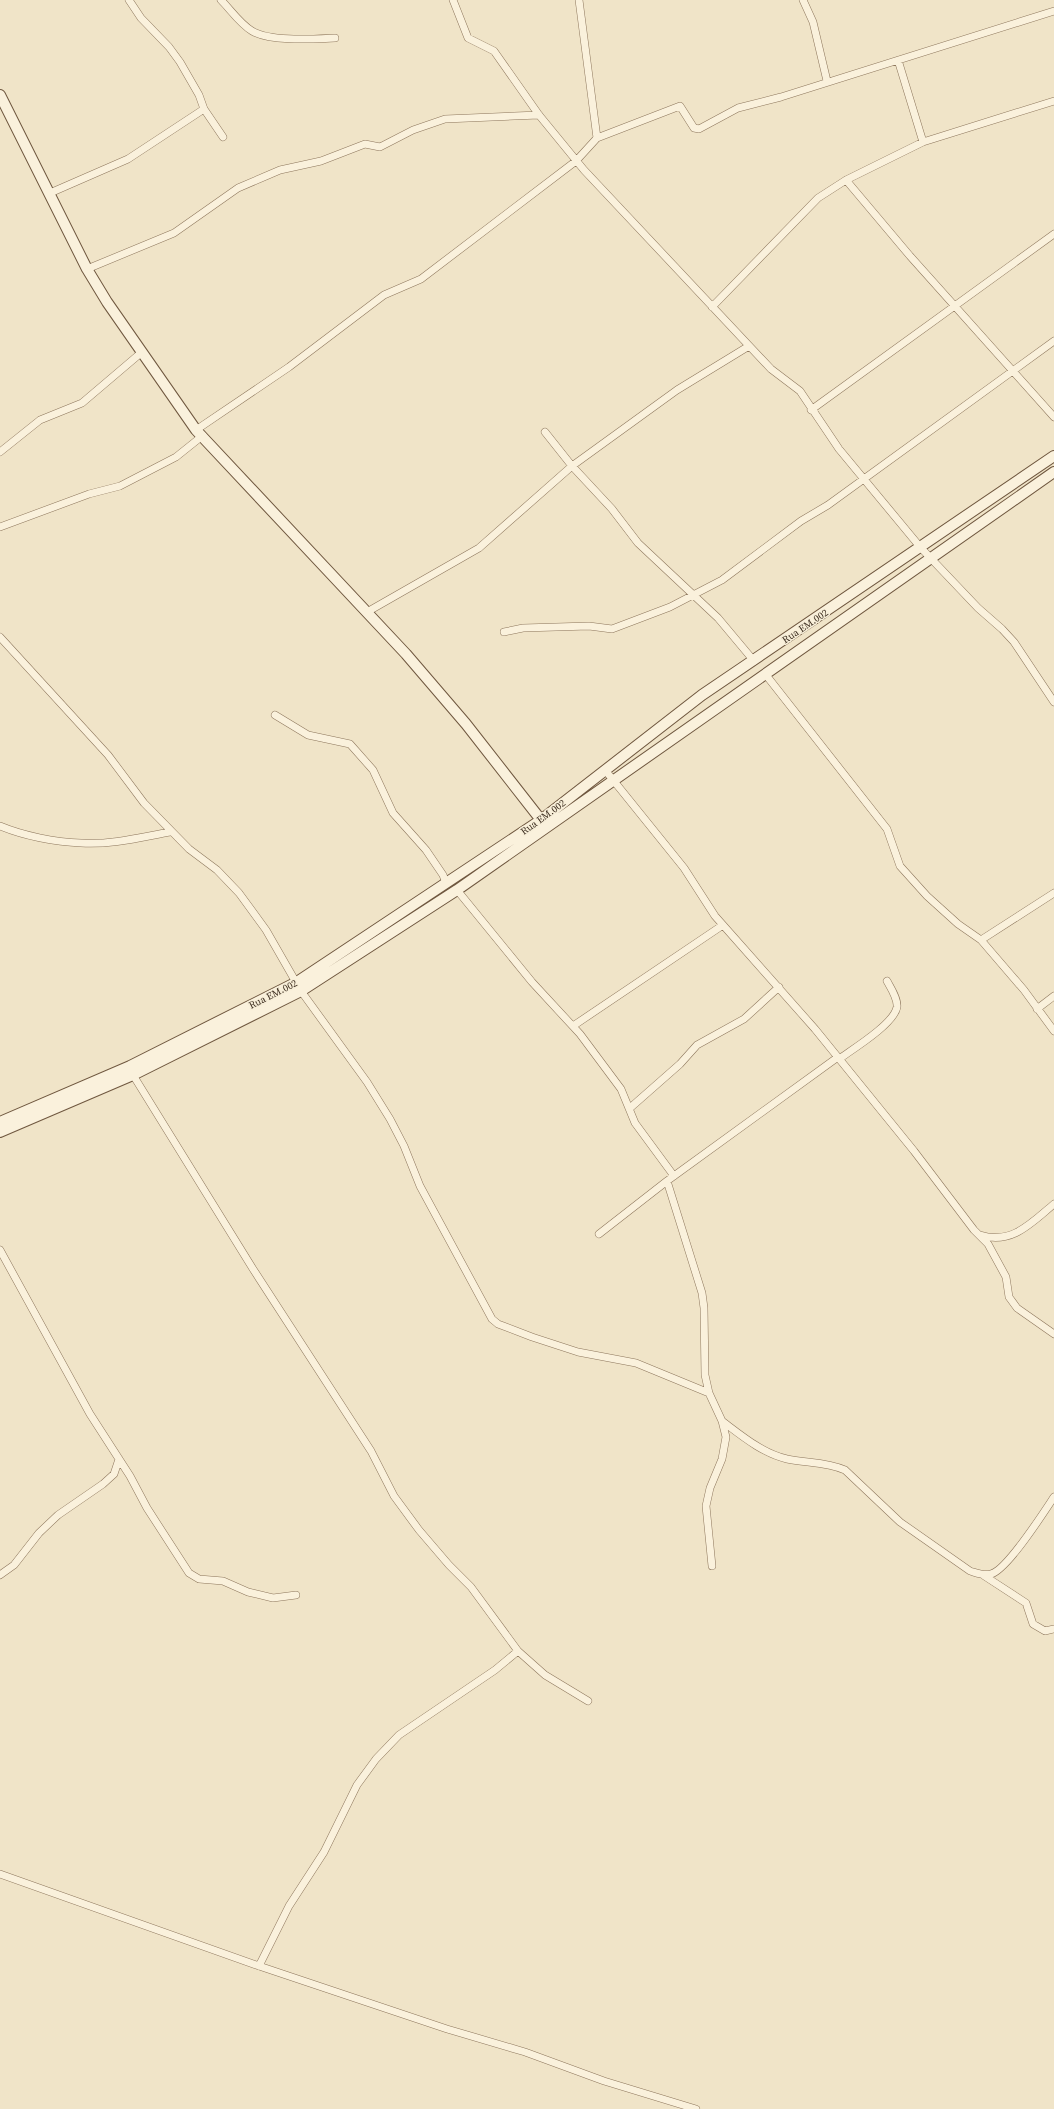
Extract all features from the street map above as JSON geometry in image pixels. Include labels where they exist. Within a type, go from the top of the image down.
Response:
[{"type":"street","points":[[129,0],[141,18],[170,47],[199,95],[204,109],[223,137]]},
{"type":"street","points":[[221,0],[252,31],[271,37],[299,40],[335,38]]},
{"type":"street","points":[[454,0],[468,38],[494,51],[539,115],[576,161],[644,236],[771,369],[800,391],[811,410],[839,449],[921,548],[978,608],[1002,629],[1014,642],[1054,702]]},
{"type":"street","points":[[579,0],[597,138]]},
{"type":"street","points":[[803,0],[815,29],[827,81]]},
{"type":"street","points":[[0,527],[43,513],[89,494],[120,486],[176,457],[198,433],[289,367],[384,295],[421,279],[576,161],[597,138],[680,106],[694,128],[699,129],[738,108],[781,97],[827,81],[1054,11]]},
{"type":"street","points":[[898,60],[923,142]]},
{"type":"street","points":[[0,95],[87,268],[107,302],[198,433],[406,654],[466,724],[541,820]]},
{"type":"street","points":[[712,307],[818,198],[846,180],[923,142],[1054,101]]},
{"type":"street","points":[[50,193],[128,159],[204,109]]},
{"type":"street","points":[[87,268],[174,233],[238,188],[280,170],[321,161],[365,144],[380,147],[413,130],[445,118],[539,115]]},
{"type":"street","points":[[846,180],[910,256],[1054,417]]},
{"type":"street","points":[[811,410],[1054,234]]},
{"type":"street","points":[[504,632],[523,628],[589,626],[612,629],[670,607],[722,580],[801,521],[828,505],[1054,341]]},
{"type":"street","points":[[366,612],[479,548],[572,466],[677,390],[749,346]]},
{"type":"street","points":[[0,452],[40,420],[82,403],[142,352]]},
{"type":"street","points":[[545,432],[572,466],[612,509],[638,543],[718,618],[754,661]]},
{"type":"street","name":"Rua EM.002","points":[[0,1122],[130,1066],[299,986],[541,820],[702,695],[921,548],[1054,456]]},
{"type":"street","name":"Rua EM.002","points":[[0,1132],[133,1075],[299,986],[458,890],[1054,472]]},
{"type":"street","points":[[0,637],[108,755],[144,803],[170,832],[189,849],[217,870],[239,893],[266,930],[299,986],[367,1082],[390,1120],[404,1146],[423,1192],[492,1319],[498,1324],[532,1337],[578,1352],[636,1363],[709,1392]]},
{"type":"street","points":[[766,675],[887,829],[900,866],[927,896],[958,924],[981,940],[1024,990],[1054,1031]]},
{"type":"street","points":[[275,715],[308,735],[350,744],[372,770],[393,813],[426,850],[446,884]]},
{"type":"street","points":[[605,770],[684,868],[723,925],[838,1058],[979,1235],[988,1244],[998,1259],[1006,1278],[1009,1297],[1017,1308],[1054,1334]]},
{"type":"street","points":[[0,826],[56,840],[81,843],[138,838],[170,832]]},
{"type":"street","points":[[458,890],[532,982],[573,1026],[621,1089],[635,1123],[670,1179],[702,1293],[704,1308],[705,1375],[709,1392],[722,1421],[726,1437],[722,1459],[710,1488],[706,1506],[712,1566]]},
{"type":"street","points":[[981,940],[1054,893]]},
{"type":"street","points":[[573,1026],[723,925]]},
{"type":"street","points":[[599,1234],[670,1179],[838,1058],[892,1017],[897,1007],[894,994],[887,981]]},
{"type":"street","points":[[630,1108],[680,1064],[697,1045],[744,1019],[778,987]]},
{"type":"street","points":[[1037,1009],[1054,996]]},
{"type":"street","points":[[133,1075],[248,1262],[366,1445],[394,1496],[449,1566],[471,1587],[518,1651],[545,1675],[588,1701]]},
{"type":"street","points":[[979,1235],[989,1238],[1004,1238],[1018,1232],[1054,1204]]},
{"type":"street","points":[[0,1250],[90,1414],[130,1476],[147,1508],[189,1573],[199,1579],[224,1581],[248,1592],[273,1598],[296,1595]]},
{"type":"street","points":[[722,1421],[769,1453],[786,1459],[836,1467],[845,1470],[900,1522],[970,1571],[983,1575],[1026,1603],[1033,1624],[1045,1631],[1054,1629]]},
{"type":"street","points":[[0,1575],[14,1565],[39,1533],[58,1514],[103,1484],[114,1474],[119,1459]]},
{"type":"street","points":[[983,1575],[992,1574],[1004,1566],[1054,1497]]},
{"type":"street","points":[[259,1966],[289,1906],[324,1852],[357,1785],[376,1759],[398,1735],[495,1670],[518,1651]]},
{"type":"street","points":[[0,1874],[259,1966],[447,2029],[525,2052],[604,2081],[696,2109]]}]
